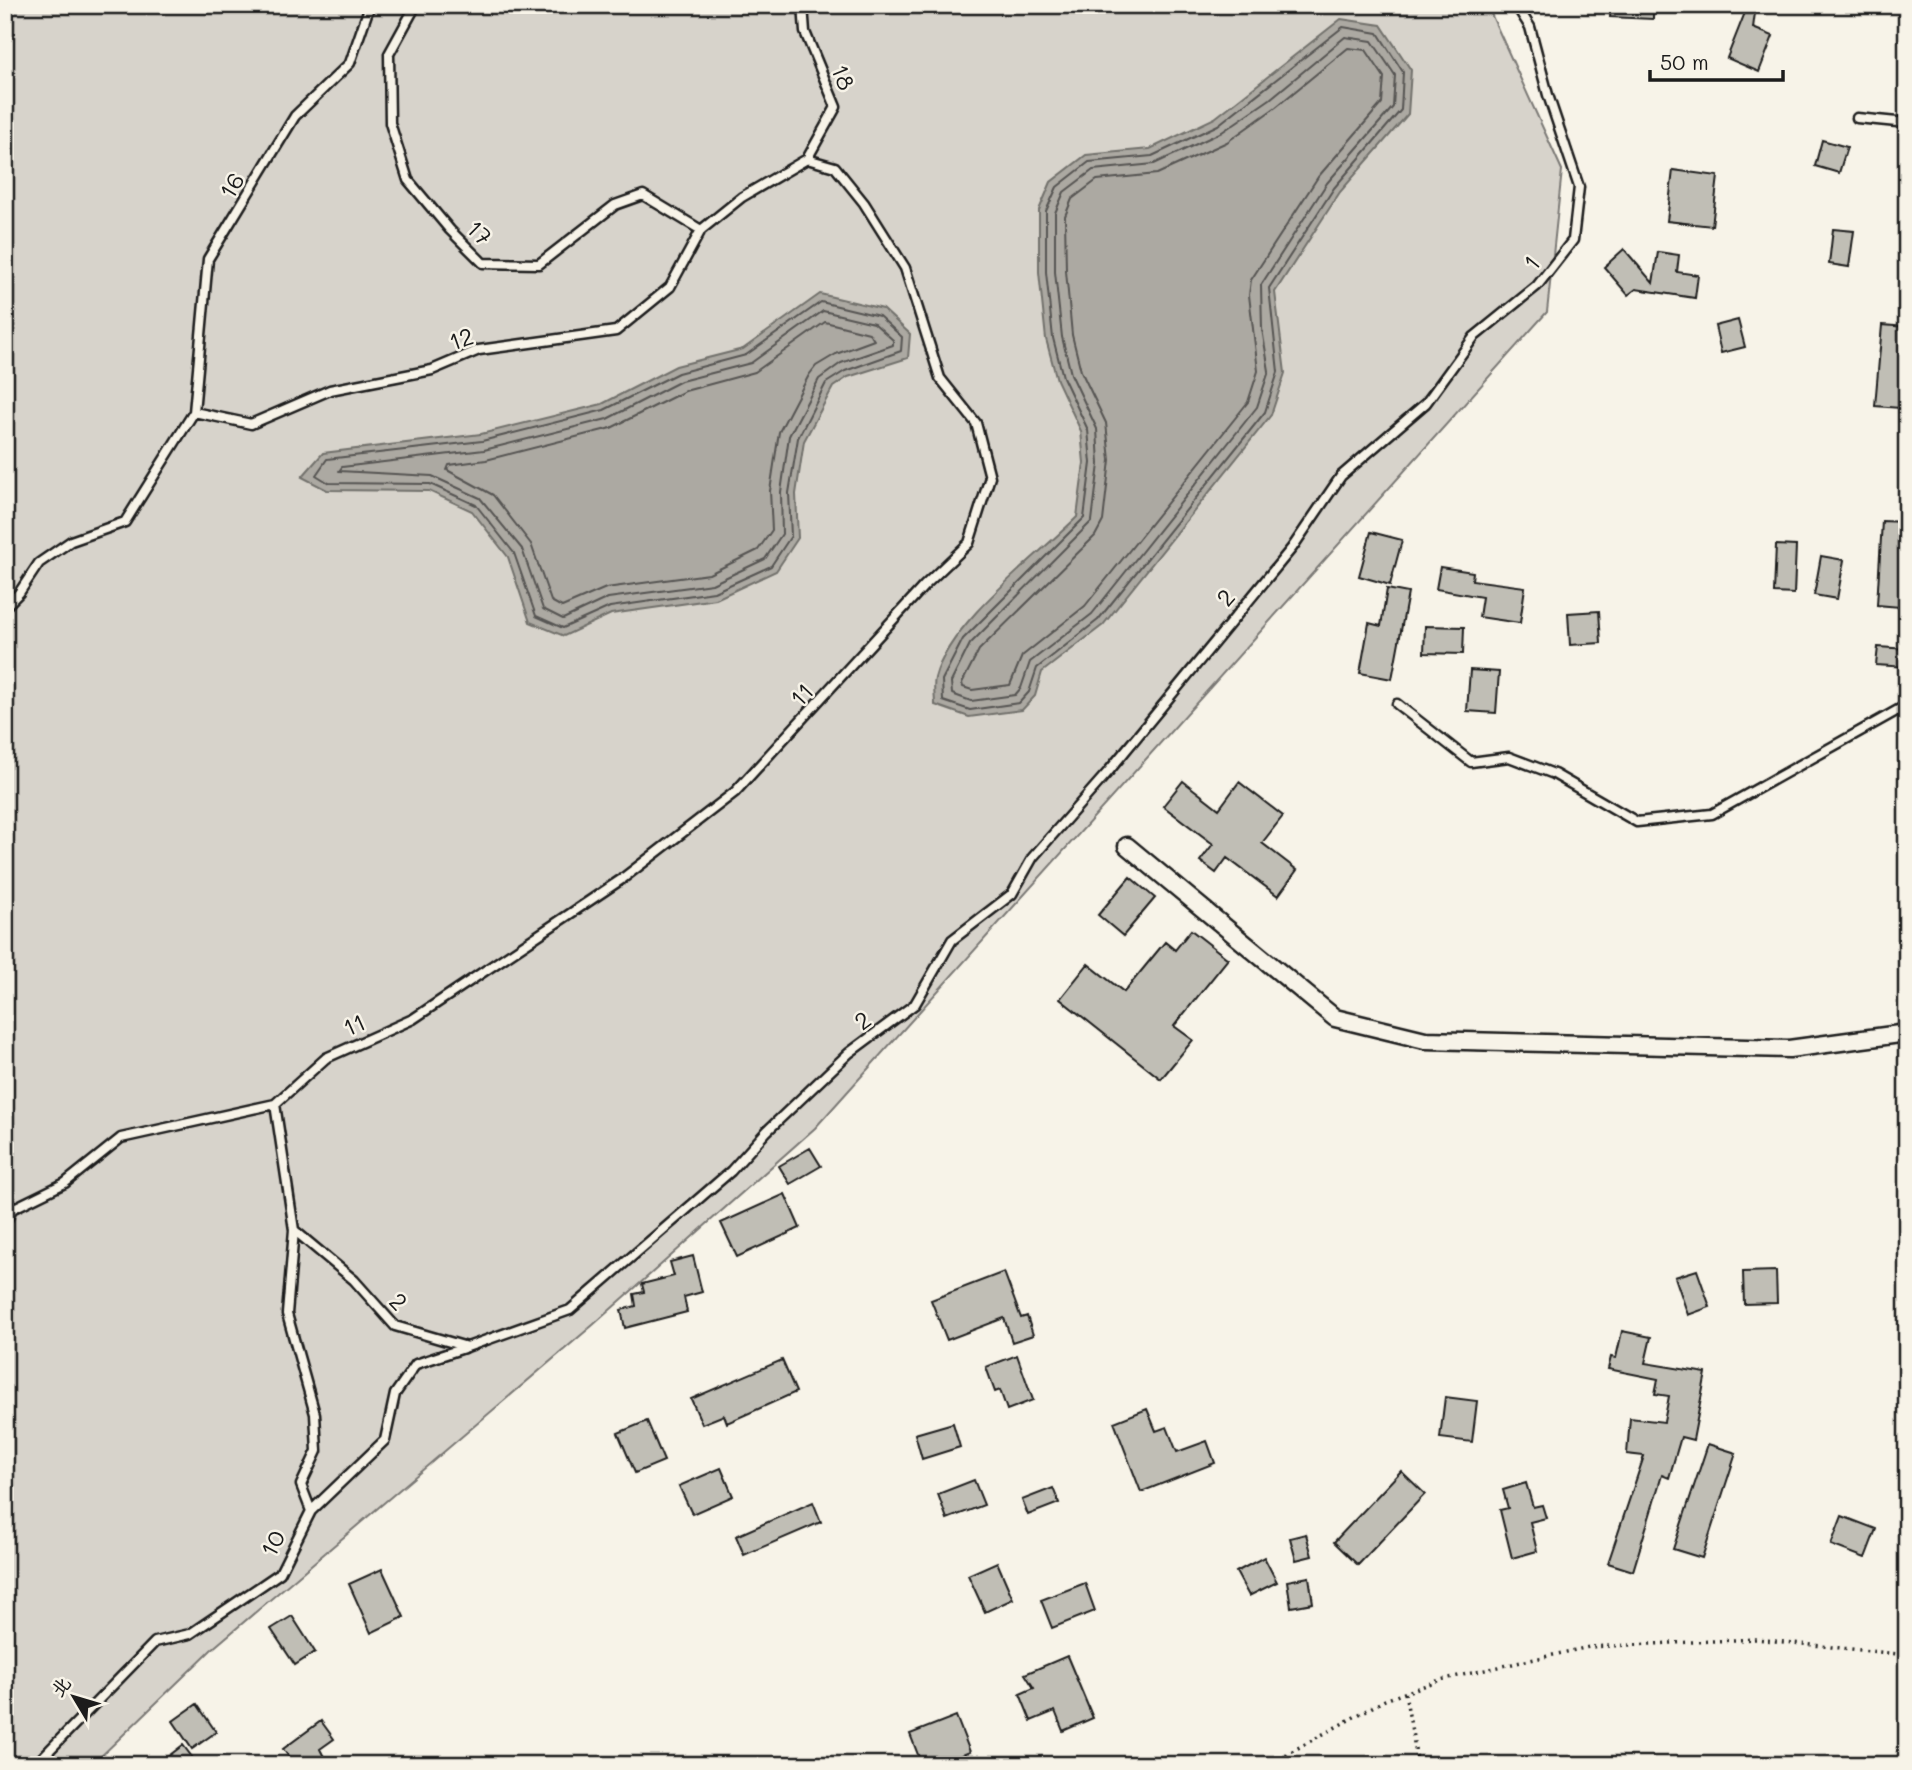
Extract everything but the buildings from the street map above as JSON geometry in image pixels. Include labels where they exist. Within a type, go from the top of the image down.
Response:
[{"type":"street","points":[[1127,846],[1335,1018],[1425,1040],[1789,1049],[1907,1033]]},
{"type":"lane","name":"16","points":[[194,412],[208,259],[295,116],[350,63],[370,5]]},
{"type":"lane","name":"17","points":[[416,5],[389,54],[390,123],[408,180],[450,230],[483,263],[539,264],[615,205],[643,195],[701,230]]},
{"type":"lane","name":"18","points":[[803,5],[805,33],[836,107],[807,159]]},
{"type":"lane","name":"1","points":[[1341,476],[1426,403],[1474,337],[1537,286],[1573,240],[1579,187],[1548,95],[1530,27],[1516,5]]},
{"type":"lane","points":[[1857,118],[1907,123]]},
{"type":"lane","points":[[701,230],[742,197],[807,159]]},
{"type":"lane","name":"11","points":[[275,1104],[326,1058],[413,1019],[622,879],[736,792],[923,586],[969,543],[990,477],[976,423],[940,377],[905,268],[892,246],[835,167],[807,159]]},
{"type":"lane","name":"12","points":[[194,412],[251,424],[330,390],[432,370],[479,349],[616,331],[670,288],[701,230]]},
{"type":"lane","points":[[5,607],[19,593],[39,563],[71,541],[125,522],[194,412]]},
{"type":"lane","name":"2","points":[[294,1230],[354,1280],[394,1326],[467,1347],[570,1310],[731,1171],[767,1131],[849,1053],[915,1004],[952,940],[1012,894],[1033,857],[1108,772],[1292,548],[1341,476]]},
{"type":"lane","points":[[1397,704],[1471,762],[1509,757],[1554,774],[1637,822],[1712,814],[1907,705]]},
{"type":"lane","points":[[5,1224],[12,1209],[65,1183],[121,1138],[275,1104]]},
{"type":"lane","name":"10","points":[[35,1765],[155,1642],[190,1634],[280,1573],[311,1511],[301,1485],[317,1451],[315,1414],[287,1314],[294,1230],[275,1104]]},
{"type":"lane","points":[[5,1198],[12,1209]]},
{"type":"lane","points":[[311,1511],[385,1440],[395,1394],[416,1364],[467,1347]]},
{"type":"path","points":[[1267,1765],[1385,1700],[1440,1680],[1590,1647],[1756,1639],[1907,1655]]},
{"type":"path","points":[[1405,1693],[1418,1765]]},
{"type":"shaded area","points":[[5,5],[1487,5],[1562,170],[1547,312],[815,1128],[593,1325],[211,1650],[92,1765],[5,1765]]},
{"type":"water","points":[[1341,19],[1381,25],[1411,70],[1408,114],[1340,192],[1275,292],[1285,373],[1271,415],[1103,625],[1042,672],[1035,696],[1022,710],[969,717],[935,705],[935,678],[944,656],[958,635],[996,592],[1077,517],[1084,463],[1081,431],[1057,380],[1046,339],[1039,272],[1039,210],[1051,182],[1086,155],[1150,149],[1215,118]]},
{"type":"water","points":[[820,294],[883,309],[910,334],[908,358],[848,377],[833,387],[804,441],[796,494],[798,538],[776,571],[716,599],[611,614],[564,636],[530,622],[508,557],[472,511],[429,491],[327,490],[302,477],[323,453],[481,434],[602,404],[676,366],[743,349]]}]
